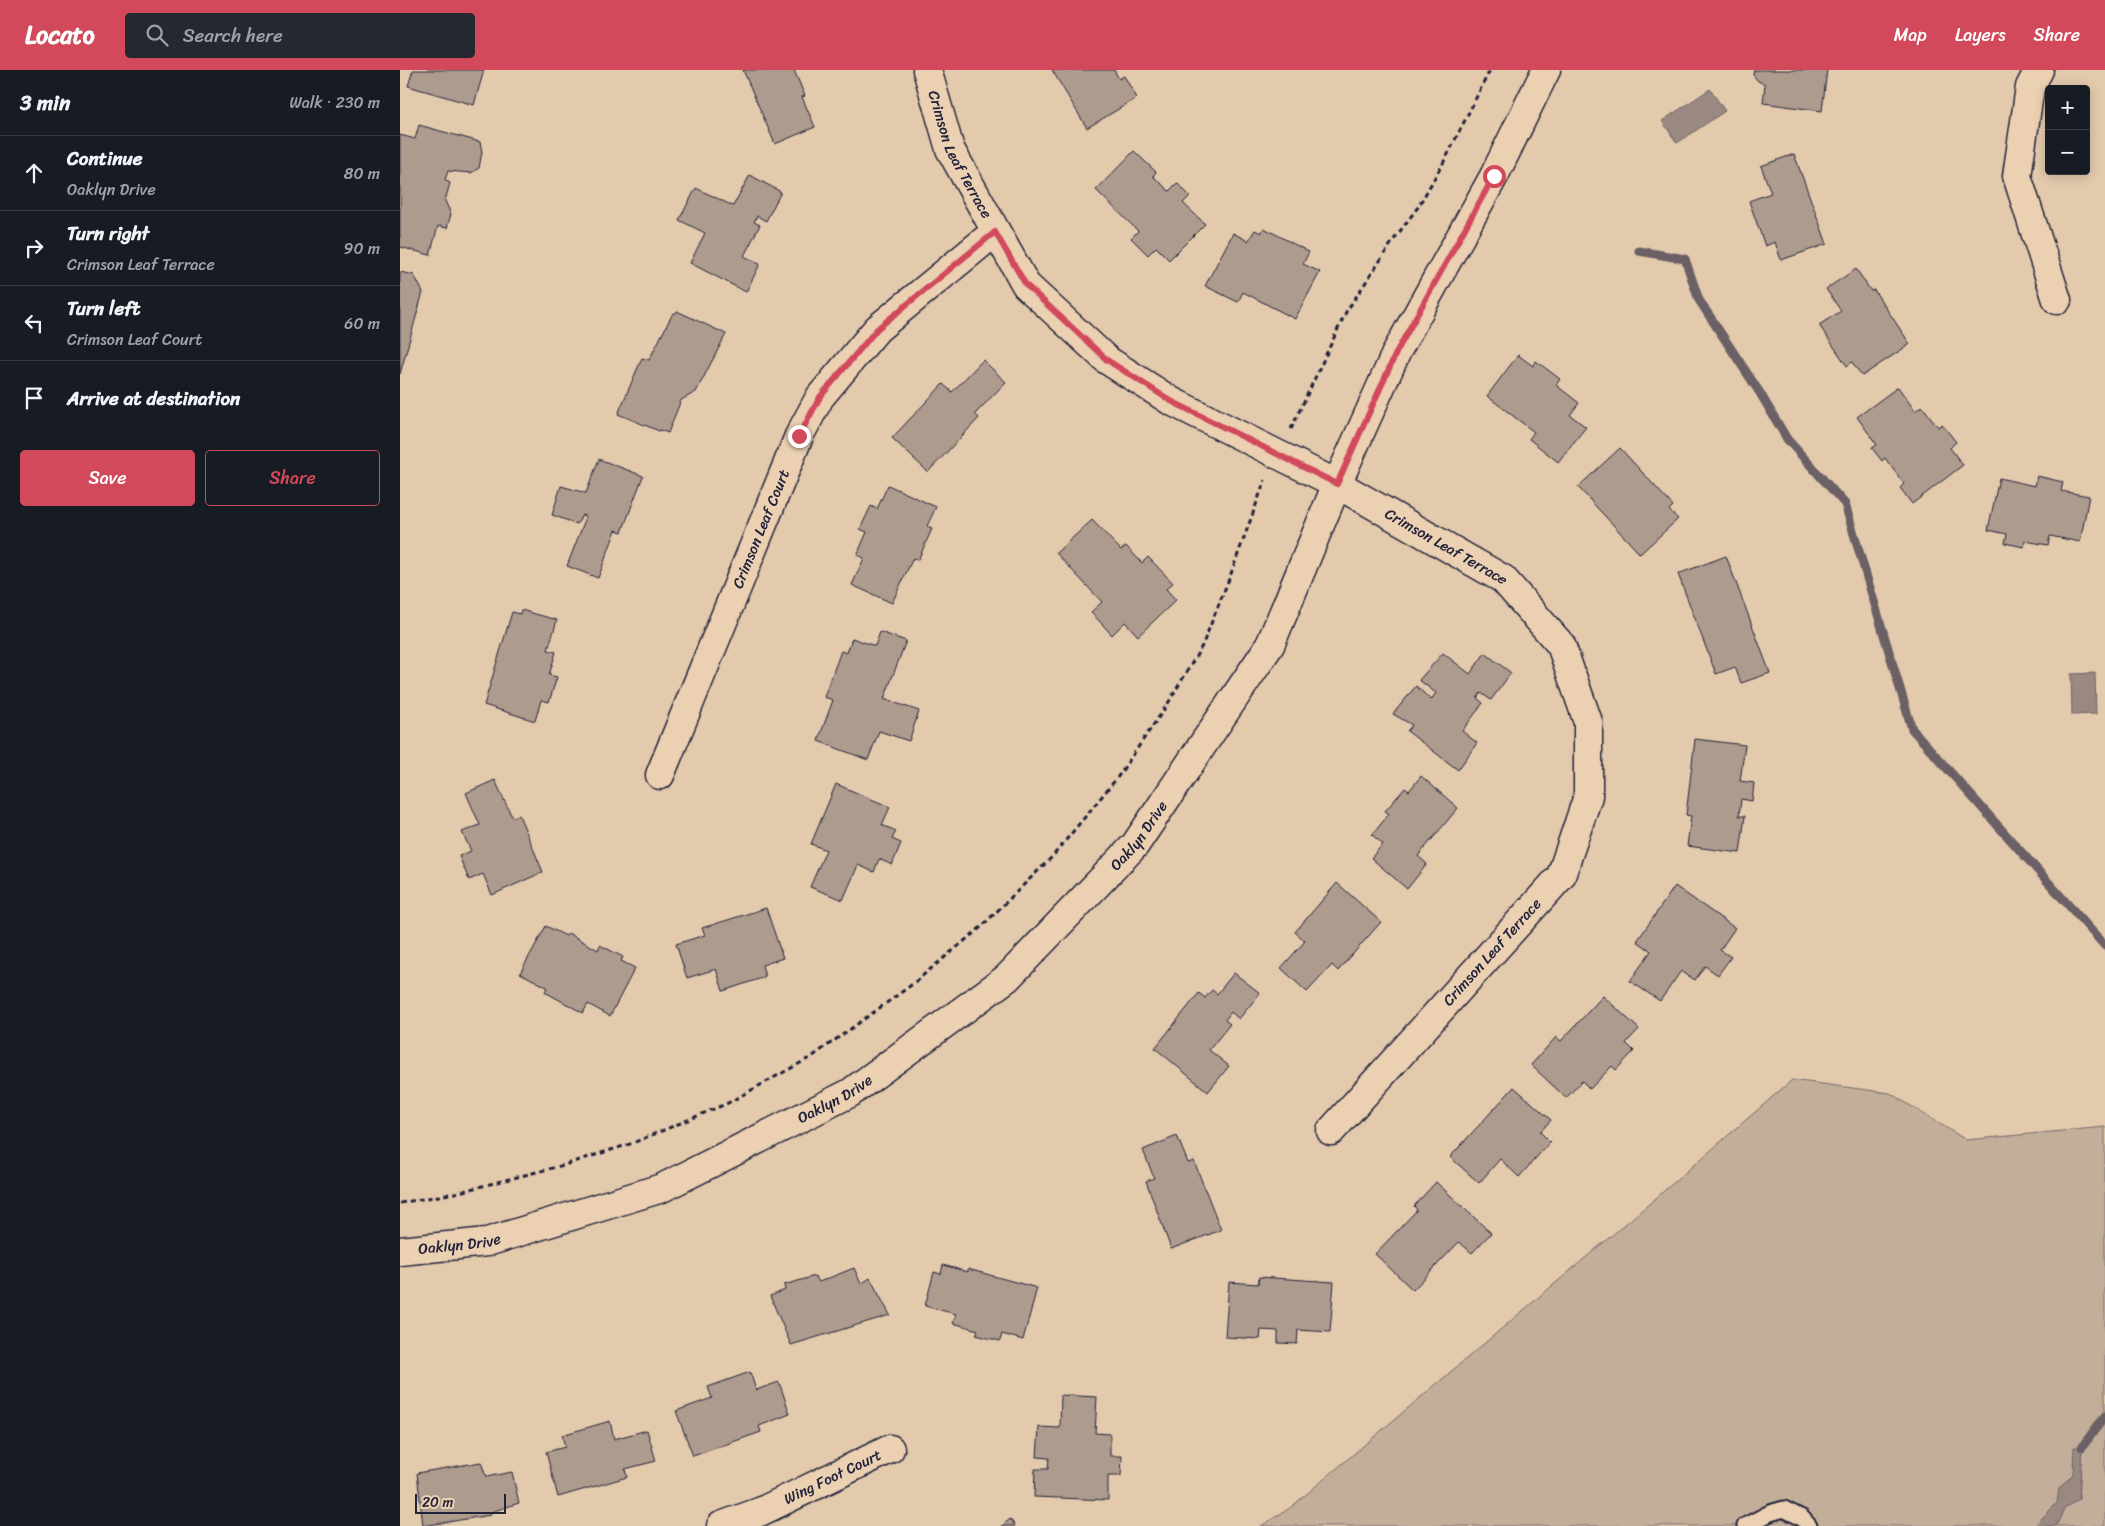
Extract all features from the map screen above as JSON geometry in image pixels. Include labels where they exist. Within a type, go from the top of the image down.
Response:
[{"type":"street","name":"Crimson Leaf Terrace","points":[[927,70],[950,149],[1026,285],[1107,360],[1171,401],[1337,484],[1503,579],[1561,645],[1588,722],[1588,796],[1561,876],[1331,1131]]},
{"type":"street","name":"Oaklyn Drive","points":[[400,1251],[487,1242],[662,1188],[850,1093],[1007,978],[1134,845],[1270,645],[1337,484],[1397,351],[1494,176],[1546,70]]},
{"type":"street","points":[[2039,70],[2030,87],[2017,176],[2057,300]]},
{"type":"street","name":"Crimson Leaf Court","points":[[660,775],[799,436],[820,397],[877,329],[995,232]]},
{"type":"street","name":"Wing Foot Court","points":[[721,1526],[762,1511],[890,1449]]},
{"type":"lane","points":[[1745,1526],[1770,1513],[1784,1509],[1802,1518],[1809,1526]]},
{"type":"path","points":[[400,1203],[455,1193],[564,1165],[633,1143],[728,1103],[813,1056],[910,986],[980,928],[1052,857],[1117,778],[1167,705],[1202,646],[1229,579],[1266,477],[1346,312],[1418,207],[1446,158],[1490,70]]},
{"type":"shaded area","points":[[1710,89],[1725,111],[1677,143],[1662,121]]},
{"type":"shaded area","points":[[2095,673],[2096,714],[2072,715],[2071,674]]},
{"type":"shaded area","points":[[1792,1080],[1890,1093],[1966,1140],[2105,1127],[2105,1526],[1261,1526],[1290,1508],[1656,1198]]},
{"type":"shaded area","points":[[2074,1447],[2082,1447],[2079,1499],[2065,1508],[2056,1526],[2034,1526],[2057,1503],[2059,1489],[2073,1474]]},
{"type":"building","points":[[413,70],[484,70],[474,105],[408,86]]},
{"type":"building","points":[[743,70],[794,70],[805,96],[802,97],[815,127],[775,144]]},
{"type":"building","points":[[1052,70],[1114,70],[1119,79],[1124,76],[1137,98],[1087,128]]},
{"type":"building","points":[[1754,70],[1827,70],[1822,111],[1763,103],[1765,84],[1758,81],[1753,75]]},
{"type":"building","points":[[419,125],[480,142],[482,152],[479,168],[471,173],[448,171],[445,180],[450,183],[445,201],[451,214],[447,228],[438,226],[430,255],[400,247],[400,135],[415,139]]},
{"type":"building","points":[[1134,151],[1156,172],[1153,176],[1169,191],[1177,183],[1190,196],[1183,203],[1205,224],[1169,260],[1156,247],[1148,255],[1131,238],[1138,231],[1096,190]]},
{"type":"building","points":[[1794,154],[1827,244],[1781,260],[1775,242],[1765,246],[1749,201],[1771,193],[1761,166]]},
{"type":"building","points":[[750,175],[781,192],[766,221],[757,216],[754,222],[760,225],[744,256],[760,264],[746,292],[690,263],[705,233],[679,220],[696,188],[733,206]]},
{"type":"building","points":[[1264,228],[1309,252],[1303,264],[1320,272],[1295,319],[1243,292],[1238,302],[1205,286],[1233,233],[1248,241],[1255,230],[1261,233]]},
{"type":"building","points":[[1856,269],[1871,291],[1874,290],[1910,344],[1862,376],[1852,362],[1847,366],[1819,325],[1841,311],[1826,289]]},
{"type":"building","points":[[400,272],[414,275],[423,292],[400,374]]},
{"type":"building","points":[[677,311],[726,334],[696,392],[681,400],[668,433],[618,414],[642,358],[649,360],[673,313],[675,314]]},
{"type":"building","points":[[1518,355],[1533,366],[1536,361],[1560,379],[1556,385],[1579,403],[1570,415],[1586,427],[1558,462],[1529,439],[1534,432],[1487,396]]},
{"type":"building","points":[[983,360],[1006,382],[975,414],[979,418],[928,472],[892,438],[943,384],[952,392]]},
{"type":"building","points":[[1898,387],[1915,411],[1922,406],[1938,427],[1942,424],[1956,442],[1950,448],[1963,465],[1912,504],[1900,488],[1904,484],[1885,458],[1882,461],[1872,448],[1877,445],[1857,417]]},
{"type":"building","points":[[1620,448],[1673,506],[1669,510],[1678,519],[1640,554],[1578,487]]},
{"type":"building","points":[[599,459],[643,476],[622,532],[616,530],[598,578],[567,566],[586,517],[582,515],[577,524],[552,515],[561,486],[586,493]]},
{"type":"building","points":[[2037,476],[2063,482],[2061,491],[2089,496],[2080,542],[2050,536],[2048,545],[2025,541],[2024,547],[2005,543],[2007,534],[1988,530],[1999,478],[2035,486]]},
{"type":"building","points":[[888,485],[936,507],[927,526],[932,529],[918,560],[913,558],[892,603],[852,585],[864,558],[857,555],[867,532],[860,529],[871,506],[877,509]]},
{"type":"building","points":[[1092,520],[1121,550],[1126,546],[1142,563],[1148,557],[1173,583],[1166,589],[1176,600],[1138,636],[1125,622],[1112,635],[1091,612],[1102,602],[1056,553]]},
{"type":"building","points":[[1726,556],[1770,673],[1741,683],[1735,667],[1716,674],[1678,574]]},
{"type":"building","points":[[521,610],[557,620],[548,650],[556,652],[549,675],[557,677],[549,702],[541,700],[535,721],[484,705],[512,612],[520,614]]},
{"type":"building","points":[[880,632],[906,641],[884,699],[919,711],[909,741],[879,731],[868,760],[818,741],[833,700],[824,697],[841,651],[847,653],[852,638],[875,646]]},
{"type":"building","points":[[1443,653],[1470,674],[1485,653],[1511,673],[1491,700],[1481,693],[1477,698],[1483,703],[1462,731],[1477,743],[1458,770],[1407,731],[1412,725],[1393,714],[1416,686],[1431,700],[1436,693],[1419,680]]},
{"type":"building","points":[[1695,739],[1745,745],[1740,781],[1754,783],[1752,801],[1741,799],[1739,816],[1745,816],[1740,853],[1687,846],[1691,816],[1686,815]]},
{"type":"building","points":[[1421,776],[1458,808],[1418,856],[1427,864],[1407,889],[1371,858],[1383,844],[1372,835],[1389,814],[1385,811],[1405,788],[1409,791]]},
{"type":"building","points":[[495,780],[512,817],[519,815],[543,872],[492,895],[483,874],[469,880],[459,856],[471,851],[462,832],[480,825],[466,793]]},
{"type":"building","points":[[836,784],[890,807],[882,825],[896,831],[892,839],[901,843],[892,865],[879,859],[874,872],[858,865],[843,900],[810,887],[826,850],[811,844]]},
{"type":"building","points":[[1337,883],[1381,922],[1338,971],[1332,965],[1307,992],[1281,968],[1305,941],[1295,932]]},
{"type":"building","points":[[1675,886],[1735,928],[1720,950],[1731,957],[1718,975],[1705,966],[1695,980],[1681,971],[1660,1001],[1630,981],[1651,951],[1637,941]]},
{"type":"building","points":[[766,908],[783,958],[762,965],[765,977],[723,991],[716,969],[687,978],[676,944],[705,935],[702,928]]},
{"type":"building","points":[[546,926],[566,936],[568,933],[598,950],[600,945],[623,957],[621,961],[635,968],[610,1016],[588,1004],[583,1013],[545,992],[547,987],[520,973]]},
{"type":"building","points":[[1234,973],[1260,993],[1239,1019],[1231,1012],[1225,1020],[1230,1024],[1209,1050],[1229,1066],[1208,1092],[1155,1048],[1199,993],[1205,998],[1212,990],[1217,994]]},
{"type":"building","points":[[1603,996],[1639,1029],[1626,1043],[1634,1051],[1616,1070],[1612,1066],[1590,1089],[1582,1081],[1566,1098],[1531,1065],[1556,1037],[1561,1041]]},
{"type":"building","points":[[1514,1087],[1551,1120],[1540,1132],[1550,1142],[1519,1177],[1500,1159],[1479,1183],[1450,1157]]},
{"type":"building","points":[[1177,1136],[1188,1163],[1194,1161],[1221,1230],[1171,1249],[1146,1181],[1154,1178],[1143,1150]]},
{"type":"building","points":[[1436,1182],[1491,1233],[1472,1253],[1459,1242],[1413,1290],[1375,1254],[1417,1210],[1414,1206]]},
{"type":"building","points":[[943,1265],[968,1272],[968,1269],[1037,1288],[1023,1340],[1002,1334],[1000,1341],[976,1335],[978,1330],[953,1323],[956,1314],[925,1306],[934,1272],[941,1274]]},
{"type":"building","points":[[854,1268],[861,1284],[870,1278],[890,1315],[791,1345],[770,1296],[785,1290],[784,1285],[815,1276],[819,1282]]},
{"type":"building","points":[[1259,1277],[1334,1282],[1330,1332],[1298,1330],[1297,1344],[1278,1343],[1278,1331],[1261,1330],[1260,1339],[1225,1337],[1229,1282],[1258,1284]]},
{"type":"building","points":[[750,1372],[756,1390],[779,1382],[790,1414],[759,1426],[761,1432],[693,1456],[676,1411],[712,1398],[708,1387]]},
{"type":"building","points":[[1061,1395],[1097,1397],[1095,1433],[1110,1434],[1110,1456],[1122,1456],[1121,1476],[1108,1476],[1108,1500],[1034,1497],[1035,1469],[1048,1469],[1049,1458],[1037,1457],[1039,1427],[1060,1428]]},
{"type":"building","points":[[610,1421],[614,1439],[647,1430],[656,1461],[625,1469],[627,1477],[558,1497],[546,1452],[565,1447],[562,1435]]},
{"type":"building","points":[[481,1462],[486,1477],[512,1472],[519,1503],[491,1512],[491,1515],[423,1526],[417,1473]]},
{"type":"building","points":[[1010,1519],[1015,1526],[1002,1526]]},
{"type":"waterway","points":[[1639,251],[1685,259],[1699,300],[1760,393],[1787,439],[1845,504],[1912,729],[2105,946]]},
{"type":"waterway","points":[[2082,1447],[2105,1416]]},
{"type":"route","points":[[799,436],[820,397],[877,329],[995,232],[1026,285],[1107,360],[1171,401],[1337,484],[1397,351],[1494,176]]}]
